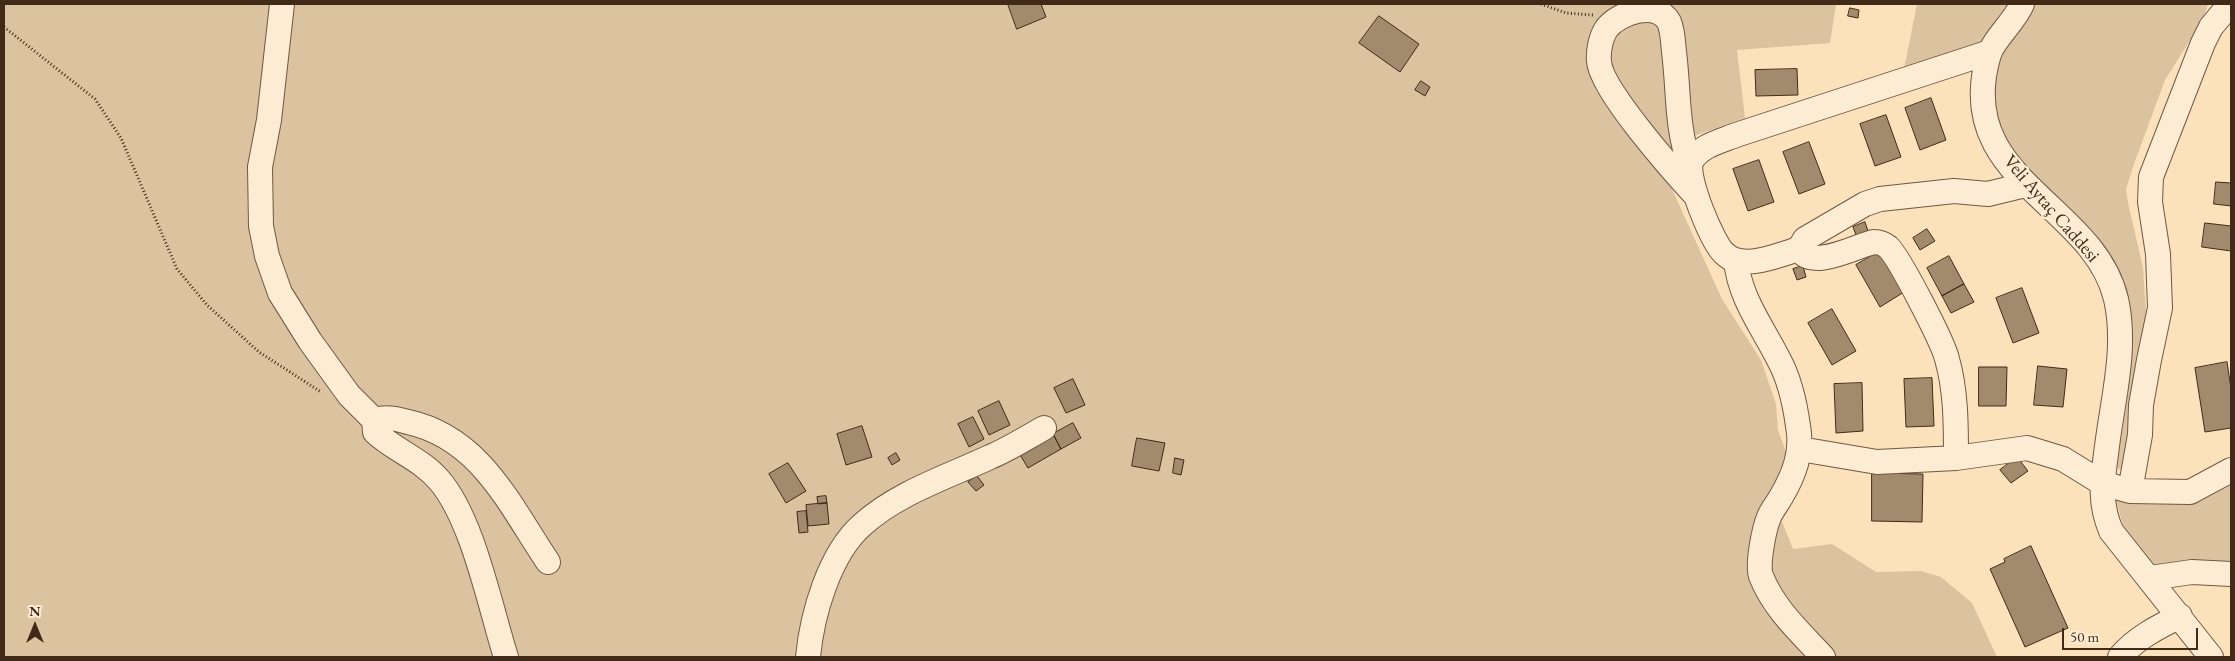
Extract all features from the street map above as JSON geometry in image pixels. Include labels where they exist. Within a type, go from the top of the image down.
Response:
[{"type":"street","points":[[282,4],[269,120],[260,167],[262,226],[267,256],[280,293],[310,341],[349,395],[374,420],[375,432],[420,462],[440,481],[450,495],[474,550],[506,657]]},
{"type":"street","name":"Veli Aytaç Caddesi","points":[[2022,4],[2010,14],[1990,52],[1982,96],[1985,116],[1993,138],[2009,166],[2026,185],[2083,239],[2109,279],[2116,299],[2120,341],[2102,483],[2104,514],[2111,531],[2211,657]]},
{"type":"street","points":[[2130,491],[2140,435],[2141,405],[2160,308],[2161,292],[2158,254],[2150,202],[2151,177],[2204,42],[2211,27],[2230,4]]},
{"type":"street","points":[[1696,196],[1649,142],[1618,101],[1604,77],[1599,63],[1600,49],[1607,28],[1625,14],[1640,9],[1652,10],[1662,15],[1669,22],[1675,58],[1680,132],[1690,165],[1690,176],[1696,196],[1713,234],[1724,254],[1736,260],[1752,261],[1799,249],[1806,239],[1852,211],[1880,199],[1954,191],[1988,194],[2026,185]]},
{"type":"street","points":[[1690,165],[1698,153],[1716,143],[1990,52]]},
{"type":"street","points":[[1799,249],[1803,255],[1810,258],[1827,257],[1874,242],[1881,243],[1889,248],[1900,264],[1945,349],[1952,380],[1956,458]]},
{"type":"street","points":[[1736,260],[1738,276],[1745,298],[1781,362],[1791,390],[1799,427],[1800,449],[1793,477],[1768,518],[1762,547],[1761,575],[1779,610],[1823,657]]},
{"type":"street","points":[[374,420],[379,418],[396,419],[415,423],[436,431],[461,447],[506,493],[548,562]]},
{"type":"street","points":[[808,657],[810,634],[825,586],[841,550],[861,525],[890,504],[1009,448],[1044,428]]},
{"type":"street","points":[[1800,449],[1877,462],[1956,458],[2027,448],[2063,459],[2102,483],[2130,491],[2190,492],[2231,470]]},
{"type":"street","points":[[2150,578],[2192,572],[2231,574]]},
{"type":"street","points":[[2120,657],[2126,649],[2149,632],[2180,616]]},
{"type":"path","points":[[1541,4],[1566,13],[1593,15],[1607,28]]},
{"type":"path","points":[[4,27],[94,100],[121,138],[177,269],[207,305],[259,352],[325,394]]},
{"type":"shaded area","points":[[4,4],[1836,4],[1830,43],[1737,50],[1745,118],[1694,136],[1673,154],[1671,187],[1722,299],[1761,360],[1776,404],[1778,430],[1787,455],[1772,510],[1783,524],[1793,549],[1832,544],[1876,572],[1921,571],[1941,577],[1972,603],[1997,657],[4,657]]},
{"type":"shaded area","points":[[1917,4],[2010,4],[1992,32],[1979,44],[1904,69]]},
{"type":"shaded area","points":[[2032,4],[2208,4],[2203,20],[2165,80],[2126,189],[2143,268],[2146,313],[2127,472],[2117,468],[2115,460],[2124,314],[2016,162],[1991,109],[1996,71],[2008,42]]},
{"type":"shaded area","points":[[2231,482],[2231,563],[2149,567],[2127,540],[2115,496]]},
{"type":"building","points":[[1008,4],[1041,4],[1046,17],[1017,29]]},
{"type":"building","points":[[1850,8],[1859,10],[1858,18],[1848,16]]},
{"type":"building","points":[[1379,16],[1419,44],[1400,72],[1359,43]]},
{"type":"building","points":[[1797,69],[1798,95],[1756,96],[1755,70]]},
{"type":"building","points":[[1421,81],[1430,87],[1425,96],[1415,90]]},
{"type":"building","points":[[1931,98],[1946,140],[1920,150],[1905,108]]},
{"type":"building","points":[[1886,115],[1901,157],[1875,166],[1860,124]]},
{"type":"building","points":[[1809,142],[1825,184],[1799,194],[1783,152]]},
{"type":"building","points":[[1759,160],[1774,202],[1748,211],[1733,169]]},
{"type":"building","points":[[2216,182],[2231,183],[2231,206],[2214,204]]},
{"type":"building","points":[[1865,222],[1868,231],[1856,235],[1853,227]]},
{"type":"building","points":[[2205,223],[2231,226],[2231,251],[2202,247]]},
{"type":"building","points":[[1927,229],[1935,241],[1920,250],[1913,238]]},
{"type":"building","points":[[1880,251],[1904,292],[1880,307],[1856,265]]},
{"type":"building","points":[[1949,256],[1964,284],[1942,296],[1927,268]]},
{"type":"building","points":[[1803,266],[1806,277],[1797,280],[1793,269]]},
{"type":"building","points":[[1964,284],[1974,302],[1951,313],[1942,296]]},
{"type":"building","points":[[2022,288],[2039,333],[2013,343],[1996,298]]},
{"type":"building","points":[[1832,309],[1856,351],[1832,365],[1808,323]]},
{"type":"building","points":[[2227,362],[2231,388],[2231,428],[2205,432],[2195,368]]},
{"type":"building","points":[[2038,366],[2067,369],[2063,407],[2034,405]]},
{"type":"building","points":[[1979,367],[2007,367],[2006,406],[1979,406]]},
{"type":"building","points":[[1932,378],[1934,426],[1906,427],[1904,379]]},
{"type":"building","points":[[1073,379],[1085,405],[1066,413],[1054,388]]},
{"type":"building","points":[[1862,383],[1863,431],[1836,433],[1834,384]]},
{"type":"building","points":[[999,401],[1010,425],[989,435],[978,411]]},
{"type":"building","points":[[973,417],[984,439],[969,447],[958,424]]},
{"type":"building","points":[[1073,423],[1081,438],[1061,449],[1053,434]]},
{"type":"building","points":[[862,426],[872,457],[846,465],[837,434]]},
{"type":"building","points":[[1053,434],[1061,449],[1028,468],[1019,453]]},
{"type":"building","points":[[1137,438],[1165,443],[1159,471],[1132,466]]},
{"type":"building","points":[[896,453],[900,460],[892,465],[888,458]]},
{"type":"building","points":[[2017,457],[2028,471],[2011,483],[2000,470]]},
{"type":"building","points":[[1175,458],[1184,460],[1181,475],[1173,473]]},
{"type":"building","points":[[788,463],[806,491],[786,503],[769,474]]},
{"type":"building","points":[[1872,473],[1923,474],[1922,522],[1872,521]]},
{"type":"building","points":[[977,476],[984,485],[976,491],[968,482]]},
{"type":"building","points":[[826,496],[827,503],[818,504],[817,497]]},
{"type":"building","points":[[827,503],[829,524],[808,526],[806,505]]},
{"type":"building","points":[[806,511],[808,532],[799,533],[797,512]]},
{"type":"building","points":[[2031,546],[2068,628],[2025,647],[1990,569],[2005,562],[2004,559]]}]
